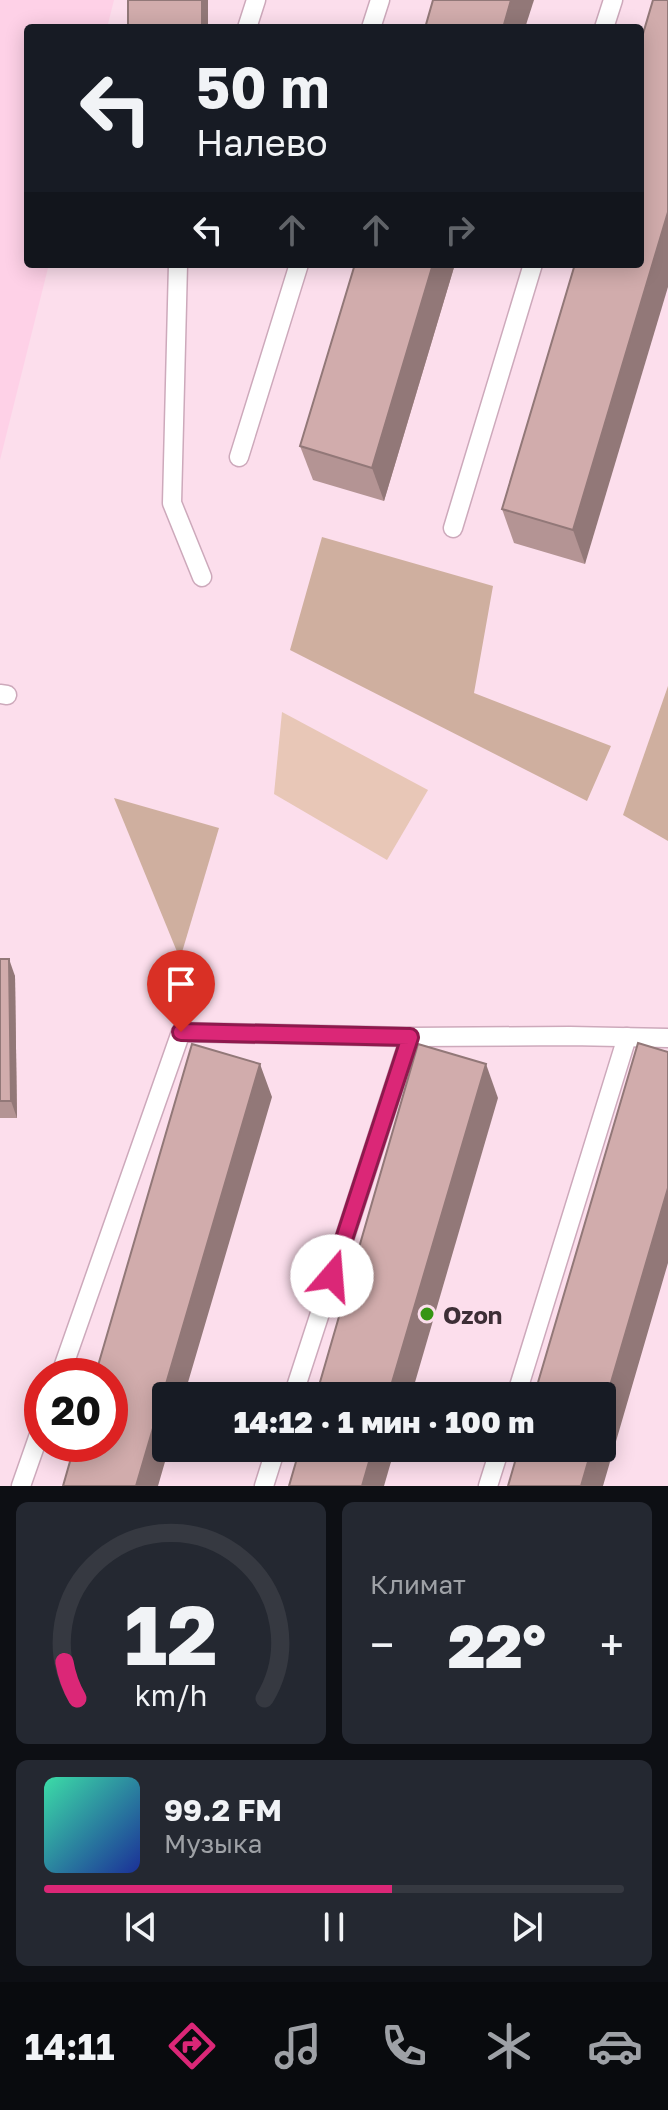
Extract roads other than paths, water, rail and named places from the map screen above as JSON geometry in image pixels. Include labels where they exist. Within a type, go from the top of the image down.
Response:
[{"type":"lane","points":[[248,24],[256,0]]},
{"type":"lane","points":[[372,24],[380,0]]},
{"type":"lane","points":[[605,24],[613,0]]},
{"type":"lane","points":[[178,268],[172,503],[202,577]]},
{"type":"lane","points":[[239,457],[298,268]]},
{"type":"lane","points":[[453,528],[532,268]]},
{"type":"lane","points":[[66,1358],[181,1032],[668,1038]]},
{"type":"lane","points":[[298,1382],[410,1037]]},
{"type":"lane","points":[[520,1382],[627,1037]]},
{"type":"lane","points":[[21,1486],[29,1462]]},
{"type":"lane","points":[[264,1486],[272,1462]]},
{"type":"lane","points":[[488,1486],[496,1462]]},
{"type":"place","name":"Ozon","points":[[427,1314]]}]
